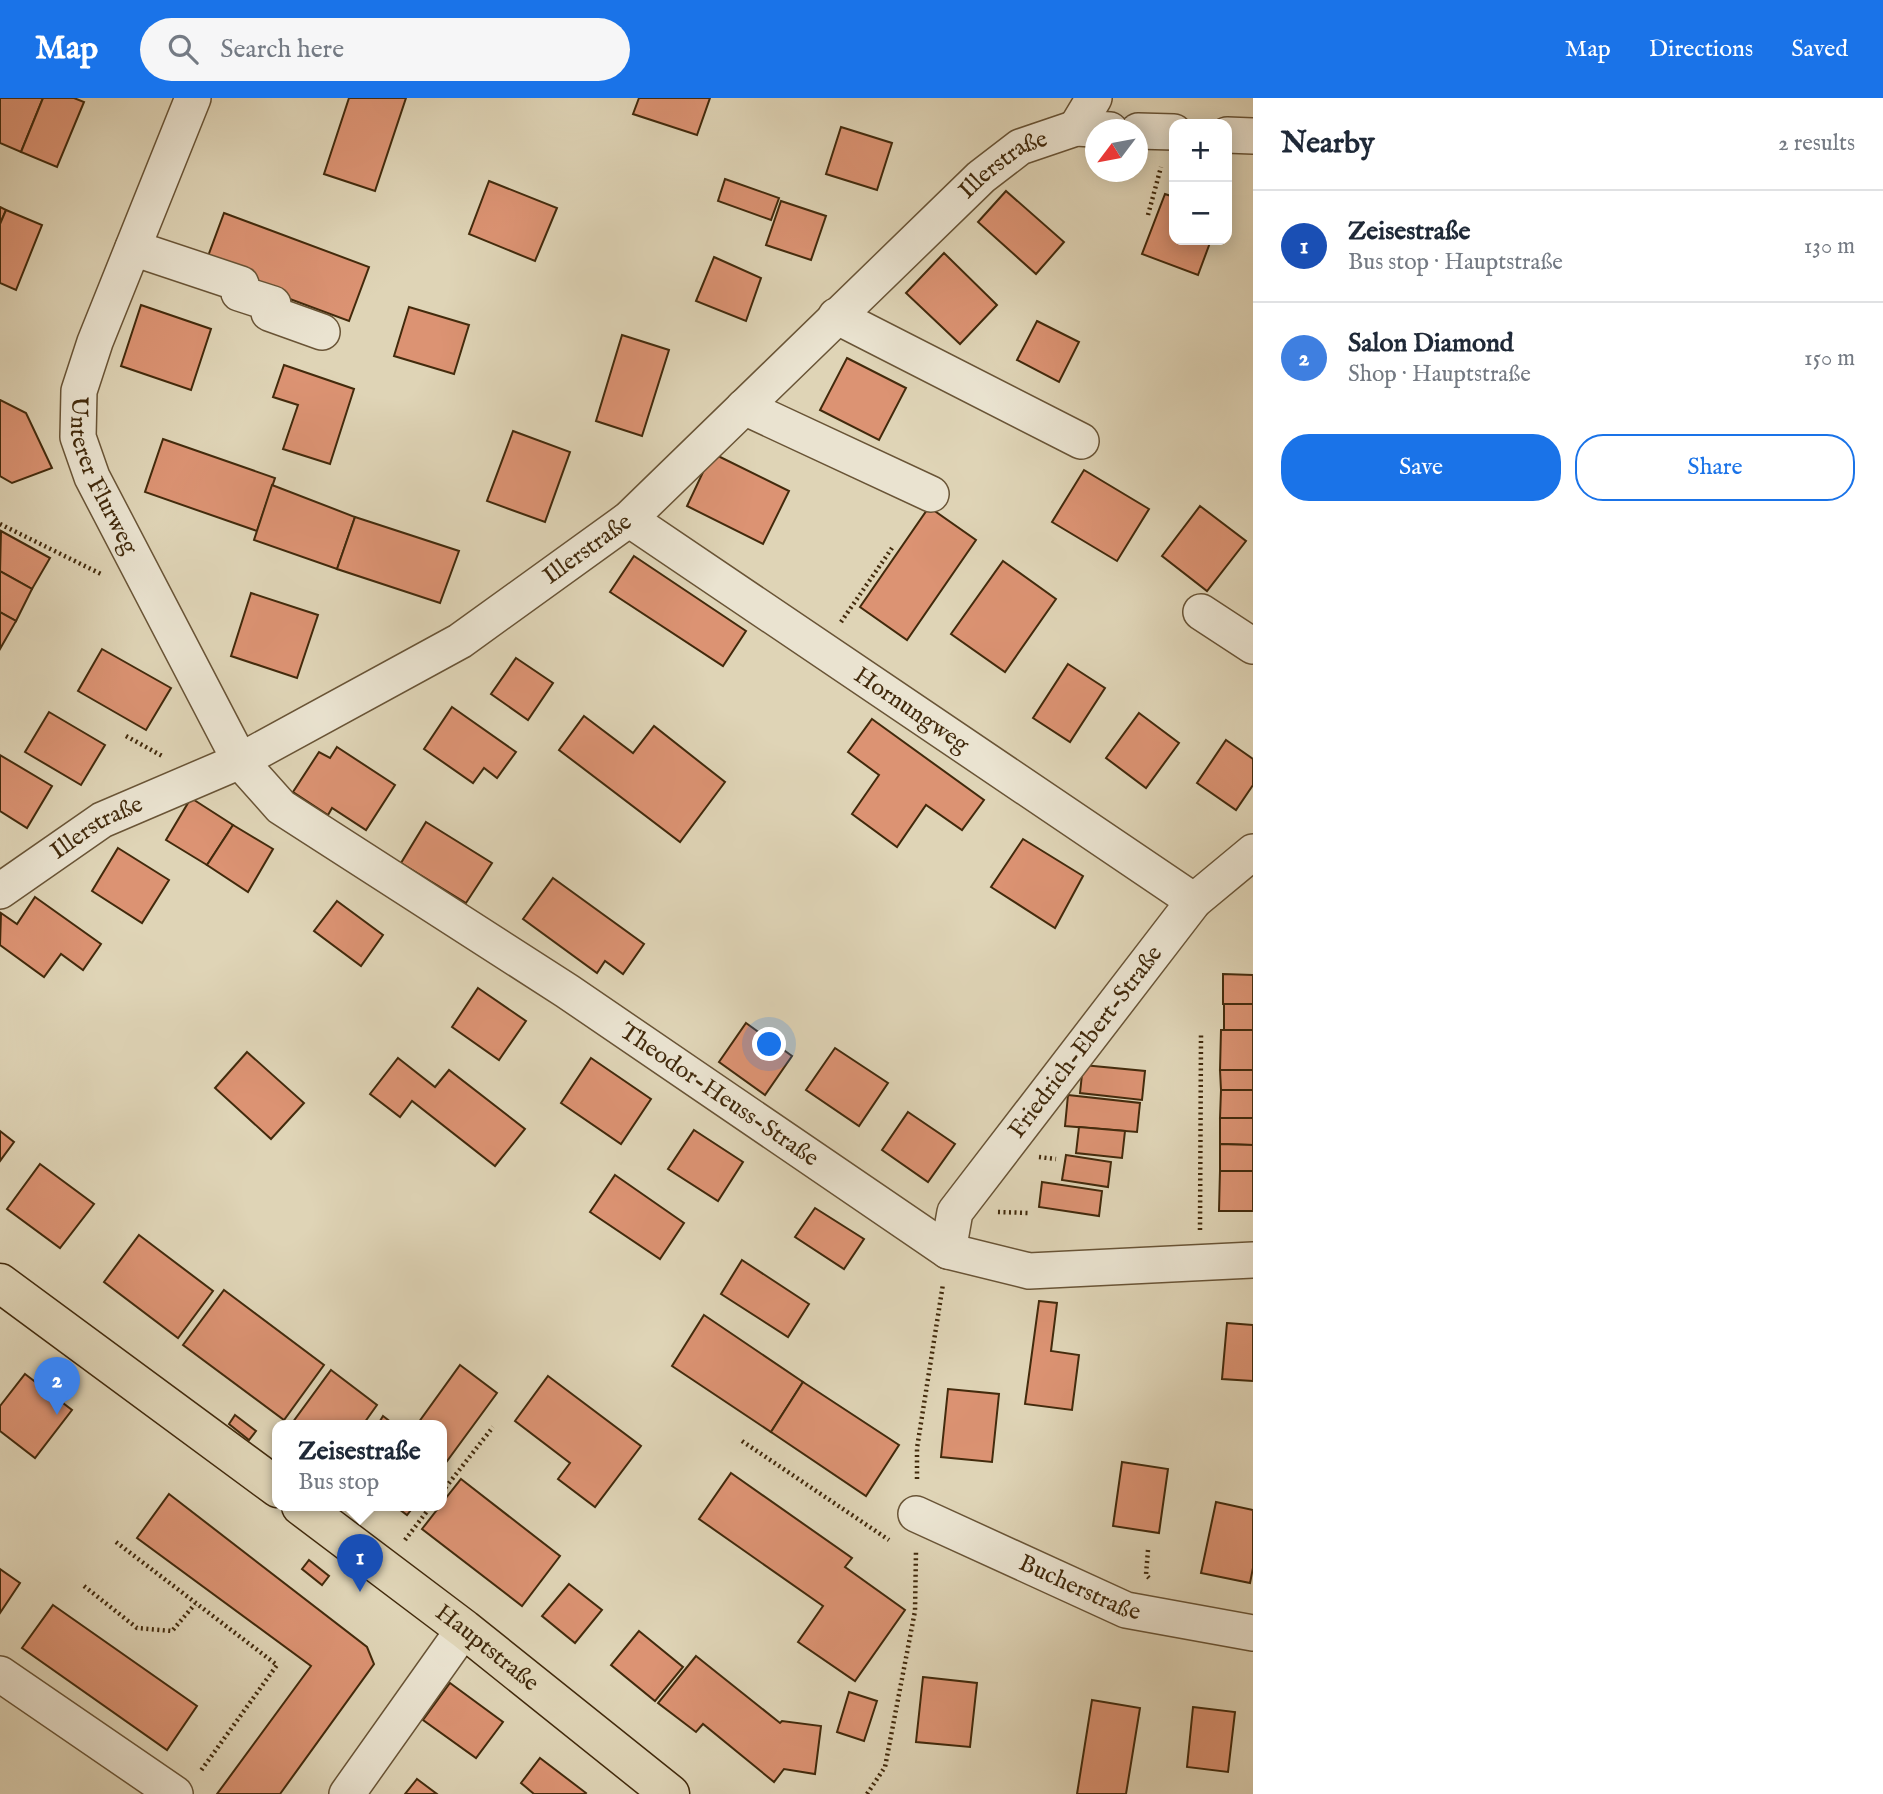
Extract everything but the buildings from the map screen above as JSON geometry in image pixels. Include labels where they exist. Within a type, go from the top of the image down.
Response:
[{"type":"main road","points":[[0,1283],[272,1484]]},
{"type":"main road","name":"Hauptstraße","points":[[308,1511],[464,1629],[670,1794]]},
{"type":"street","name":"Unterer Flurweg","points":[[193,98],[95,342],[79,391],[78,437],[92,477],[240,761]]},
{"type":"street","points":[[1093,119],[1094,98]]},
{"type":"street","name":"Illerstraße","points":[[0,891],[102,820],[240,761],[460,641],[629,519],[989,171],[1020,147],[1085,131]]},
{"type":"street","points":[[1232,135],[1253,136]]},
{"type":"street","points":[[133,248],[242,284],[239,293],[273,304],[270,313],[322,332]]},
{"type":"street","points":[[836,316],[1081,441]]},
{"type":"street","points":[[744,407],[931,494]]},
{"type":"street","name":"Hornungweg","points":[[629,519],[1194,901]]},
{"type":"street","points":[[1201,612],[1253,646]]},
{"type":"street","name":"Theodor-Heuss-Straße","points":[[240,761],[281,807],[566,991],[948,1251],[1029,1271],[1253,1260]]},
{"type":"street","name":"Friedrich-Ebert-Straße","points":[[948,1251],[955,1212],[1194,901],[1253,852]]},
{"type":"street","name":"Bucherstraße","points":[[916,1514],[1126,1610],[1253,1633]]},
{"type":"street","points":[[347,1794],[464,1629]]},
{"type":"street","points":[[0,1674],[185,1786]]},
{"type":"path","points":[[1148,215],[1161,132]]},
{"type":"path","points":[[0,524],[123,586],[144,573]]},
{"type":"path","points":[[822,648],[892,548]]},
{"type":"path","points":[[1200,1262],[1201,1035]]},
{"type":"path","points":[[447,1486],[493,1427]]},
{"type":"path","points":[[742,1441],[892,1542]]},
{"type":"path","points":[[116,1542],[277,1665],[185,1786]]},
{"type":"path","points":[[904,1549],[915,1557]]},
{"type":"path","points":[[84,1586],[137,1628],[172,1631],[195,1604]]},
{"type":"place","name":"Salon Diamond","points":[[57,1415]]},
{"type":"place","name":"Zeisestraße","points":[[360,1592]]}]
